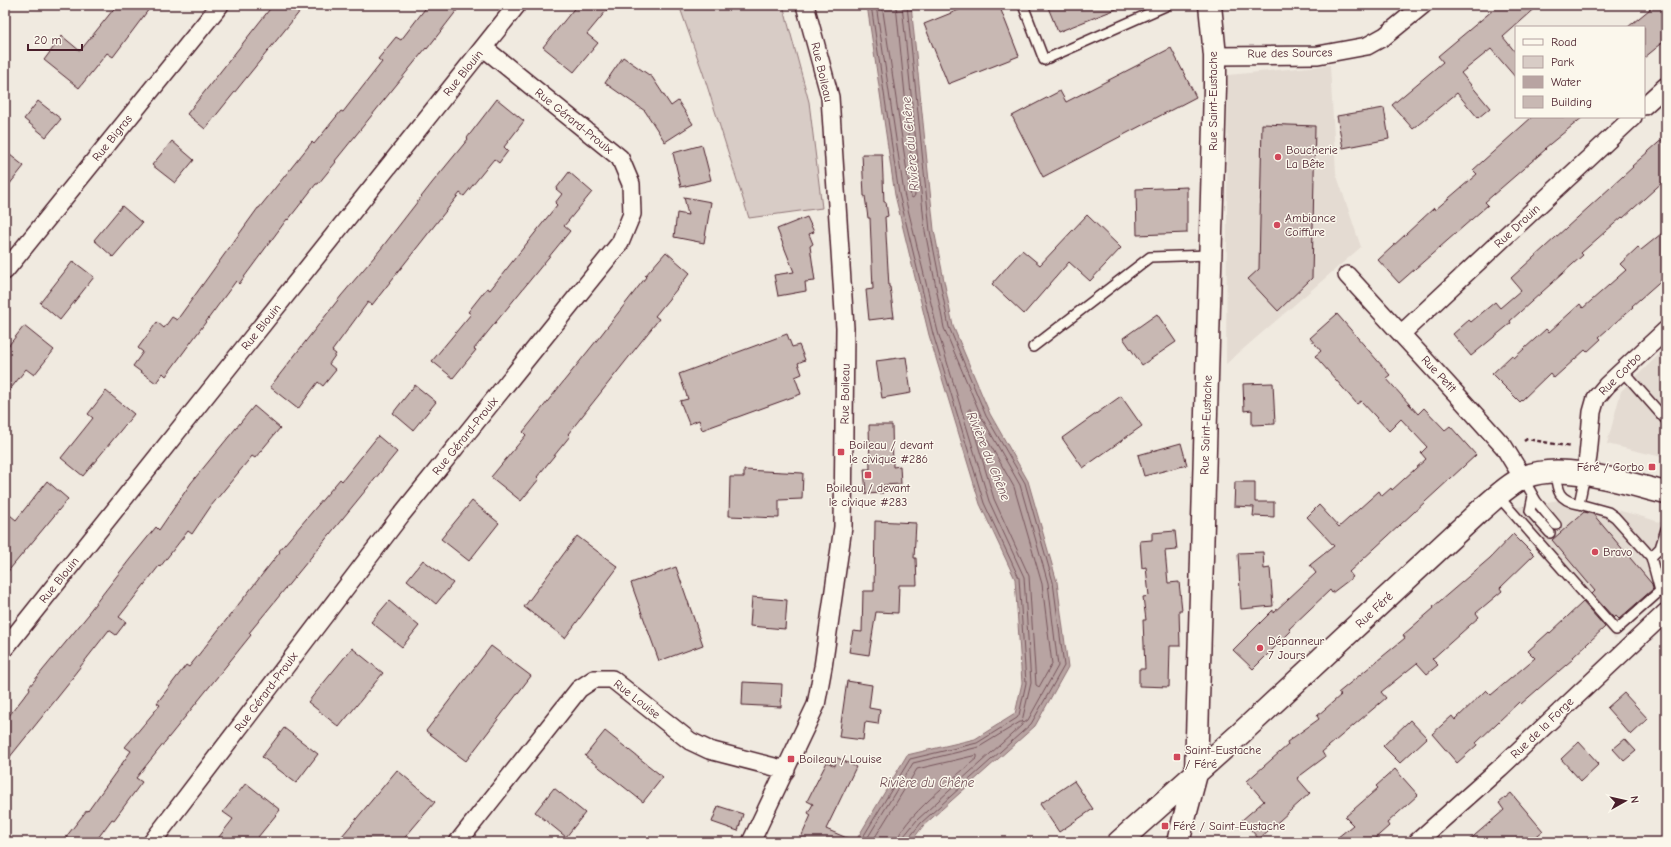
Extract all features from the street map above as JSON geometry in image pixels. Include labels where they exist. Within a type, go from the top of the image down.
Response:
[{"type":"street","name":"Rue Bigras","points":[[5,271],[220,5]]},
{"type":"street","name":"Rue Blouin","points":[[5,648],[517,5]]},
{"type":"street","name":"Rue Boileau","points":[[751,842],[816,705],[823,667],[843,527],[845,328],[830,97],[805,5]]},
{"type":"street","name":"Rue Saint-Eustache","points":[[1178,842],[1196,774],[1215,56],[1210,5]]},
{"type":"street","name":"Rue des Sources","points":[[1215,56],[1318,55],[1367,46],[1385,36],[1423,5]]},
{"type":"street","name":"Rue Gérard-Proulx","points":[[152,842],[402,515],[620,243],[632,214],[631,184],[620,158],[484,48]]},
{"type":"street","points":[[1645,105],[1666,86]]},
{"type":"street","name":"Rue Drouin","points":[[1401,334],[1632,118]]},
{"type":"street","name":"Rue Petit","points":[[1347,275],[1504,447],[1528,487]]},
{"type":"street","name":"Rue Corbo","points":[[1585,475],[1593,405],[1596,398],[1622,370],[1666,330]]},
{"type":"street","name":"Rue Féré","points":[[1119,842],[1196,774],[1481,510],[1498,496],[1528,487],[1538,473],[1555,472],[1585,475],[1666,493]]},
{"type":"street","name":"Rue de la Forge","points":[[1417,842],[1500,768],[1666,612]]},
{"type":"street","name":"Rue Louise","points":[[458,842],[579,689],[594,679],[612,679],[690,741],[696,744],[709,750],[786,770]]},
{"type":"lane","points":[[1022,5],[1044,60],[1168,5]]},
{"type":"lane","points":[[1033,346],[1150,257],[1210,255]]},
{"type":"lane","points":[[1622,370],[1666,420]]},
{"type":"lane","points":[[1498,496],[1616,630],[1660,591],[1650,557],[1615,517],[1608,512],[1571,502],[1561,496],[1556,487],[1555,472]]},
{"type":"lane","points":[[1579,504],[1585,475]]},
{"type":"lane","points":[[1528,487],[1556,525]]},
{"type":"lane","points":[[1528,487],[1530,511],[1550,533]]},
{"type":"lane","points":[[1650,557],[1660,548],[1666,529]]},
{"type":"path","points":[[1524,440],[1527,439],[1576,447]]},
{"type":"shaded area","points":[[1330,65],[1336,173],[1361,247],[1226,364],[1228,75]]},
{"type":"shaded area","points":[[1666,348],[1666,458],[1607,444],[1621,391]]},
{"type":"shaded area","points":[[1571,498],[1666,524],[1666,595],[1615,639],[1504,512],[1517,507]]},
{"type":"green space","points":[[679,5],[783,5],[809,102],[822,208],[749,218],[703,73]]},
{"type":"water","name":"Rivière du Chêne","points":[[867,5],[911,5],[934,230],[953,326],[990,414],[1028,481],[1057,582],[1068,667],[1035,726],[923,826],[911,842],[855,842],[907,755],[975,739],[1015,714],[1022,683],[1015,579],[980,504],[929,335],[895,195]]},
{"type":"building","points":[[117,5],[152,5],[113,57],[107,53],[79,88],[44,60],[62,36],[80,51]]},
{"type":"building","points":[[273,5],[305,5],[205,129],[187,114]]},
{"type":"building","points":[[428,5],[461,5],[335,161],[336,162],[318,184],[316,184],[288,220],[287,219],[239,284],[236,281],[166,376],[163,373],[156,383],[133,366],[143,352],[138,348],[157,322],[164,328],[172,317],[177,320],[258,208],[312,142],[314,144],[341,111],[343,112],[382,62],[378,59],[396,37],[401,40]]},
{"type":"building","points":[[577,5],[611,5],[587,34],[598,43],[574,72],[543,47]]},
{"type":"building","points":[[971,5],[999,5],[1019,56],[948,84],[924,24]]},
{"type":"building","points":[[1047,5],[1124,5],[1124,6],[1058,32]]},
{"type":"building","points":[[1499,5],[1539,5],[1503,37],[1515,52],[1515,77],[1491,49],[1461,73],[1490,108],[1478,118],[1457,93],[1413,129],[1392,105],[1443,62],[1438,56]]},
{"type":"building","points":[[1655,5],[1666,5],[1666,40],[1645,57],[1645,26],[1629,26]]},
{"type":"building","points":[[1171,48],[1196,97],[1043,177],[1012,116],[1060,91],[1066,102]]},
{"type":"building","points":[[623,57],[652,77],[671,106],[678,101],[693,124],[665,142],[645,111],[605,83]]},
{"type":"building","points":[[497,99],[524,121],[504,147],[508,151],[499,163],[494,159],[464,196],[460,193],[372,305],[368,302],[332,351],[336,354],[329,364],[336,370],[323,386],[318,382],[298,409],[270,387],[341,296],[380,250],[468,139],[467,138]]},
{"type":"building","points":[[38,101],[61,119],[46,137],[24,119]]},
{"type":"building","points":[[1384,108],[1389,139],[1343,148],[1337,116]]},
{"type":"building","points":[[1531,118],[1582,118],[1545,148],[1546,149],[1485,202],[1488,205],[1399,283],[1378,260],[1434,208],[1435,210],[1477,174],[1473,170]]},
{"type":"building","points":[[1262,124],[1315,126],[1312,278],[1278,311],[1248,279],[1259,269]]},
{"type":"building","points":[[1666,136],[1666,179],[1581,253],[1583,255],[1510,321],[1511,323],[1471,356],[1453,334],[1469,320],[1471,322],[1495,302],[1500,308],[1521,290],[1511,278]]},
{"type":"building","points":[[172,141],[194,160],[175,183],[152,165]]},
{"type":"building","points":[[702,145],[711,180],[681,187],[673,153]]},
{"type":"building","points":[[5,151],[24,166],[5,190]]},
{"type":"building","points":[[862,154],[882,154],[884,202],[886,202],[888,216],[885,217],[889,287],[894,317],[869,320],[866,290],[873,289],[870,218],[868,218],[864,196]]},
{"type":"building","points":[[569,172],[592,192],[564,226],[570,231],[474,349],[476,350],[453,378],[432,361],[471,314],[468,312],[487,288],[490,290],[557,205],[555,203],[562,194],[556,189]]},
{"type":"building","points":[[1187,187],[1187,233],[1137,235],[1136,189]]},
{"type":"building","points":[[684,197],[711,202],[704,243],[674,237],[677,213],[688,215]]},
{"type":"building","points":[[122,206],[142,223],[113,257],[94,240]]},
{"type":"building","points":[[1087,215],[1121,248],[1090,281],[1069,262],[1024,314],[992,284],[1022,250],[1040,265]]},
{"type":"building","points":[[807,217],[814,232],[809,234],[813,244],[810,246],[815,281],[805,282],[806,291],[778,296],[774,275],[794,272],[777,229]]},
{"type":"building","points":[[1666,230],[1666,276],[1599,337],[1601,339],[1587,352],[1585,350],[1554,378],[1550,373],[1520,402],[1492,374],[1512,355],[1514,358],[1546,329],[1549,332],[1580,304],[1583,308],[1626,270],[1620,264],[1638,247],[1641,250]]},
{"type":"building","points":[[666,252],[690,273],[655,316],[659,319],[568,434],[570,436],[537,477],[539,479],[521,501],[491,477],[526,435],[523,432],[601,335],[646,277],[645,276]]},
{"type":"building","points":[[73,261],[94,277],[60,320],[40,303]]},
{"type":"building","points":[[1157,314],[1176,342],[1142,365],[1123,338]]},
{"type":"building","points":[[1337,314],[1390,375],[1386,378],[1418,414],[1424,408],[1445,430],[1450,426],[1476,455],[1349,572],[1353,577],[1332,593],[1330,590],[1289,629],[1291,631],[1253,669],[1233,650],[1273,610],[1273,613],[1316,573],[1310,565],[1334,546],[1307,517],[1319,505],[1339,527],[1379,491],[1382,496],[1391,488],[1392,490],[1426,459],[1421,453],[1427,447],[1401,419],[1389,431],[1361,401],[1357,404],[1315,356],[1321,351],[1310,338]]},
{"type":"building","points":[[24,326],[54,350],[34,375],[26,369],[5,396],[5,350]]},
{"type":"building","points":[[787,334],[792,347],[799,345],[805,360],[798,363],[802,374],[795,377],[801,394],[702,430],[699,420],[689,424],[680,401],[688,399],[679,374]]},
{"type":"building","points":[[906,357],[911,393],[882,398],[876,361]]},
{"type":"building","points":[[1273,383],[1275,424],[1252,425],[1252,410],[1244,411],[1243,384]]},
{"type":"building","points":[[415,385],[436,402],[413,430],[393,413]]},
{"type":"building","points":[[106,391],[134,414],[83,476],[61,458],[93,418],[88,414]]},
{"type":"building","points":[[1121,396],[1142,426],[1083,468],[1062,438]]},
{"type":"building","points":[[254,406],[280,428],[255,458],[252,456],[211,506],[192,534],[188,531],[160,567],[159,566],[119,617],[126,622],[116,635],[109,630],[73,676],[74,677],[5,763],[5,721],[30,689],[29,687],[89,614],[88,613],[130,559],[156,527],[159,530],[191,483]]},
{"type":"building","points":[[869,425],[892,425],[893,467],[900,466],[901,484],[883,485],[883,493],[866,494],[864,469],[870,469]]},
{"type":"building","points":[[378,436],[397,452],[249,633],[251,635],[136,778],[142,782],[114,820],[112,819],[95,842],[62,842],[87,810],[88,811],[131,751],[125,747],[160,705],[157,703],[186,665],[189,667],[280,552],[279,551],[340,479],[342,481]]},
{"type":"building","points":[[1181,443],[1187,465],[1144,476],[1138,455]]},
{"type":"building","points":[[744,470],[803,473],[802,499],[779,500],[779,518],[729,516],[730,477],[744,477]]},
{"type":"building","points":[[47,481],[68,499],[5,575],[5,511],[16,520]]},
{"type":"building","points":[[1235,482],[1255,482],[1255,502],[1274,502],[1274,517],[1253,516],[1254,507],[1234,506]]},
{"type":"building","points":[[472,501],[499,523],[469,561],[441,539]]},
{"type":"building","points":[[1584,512],[1593,514],[1652,584],[1653,589],[1619,619],[1616,616],[1614,618],[1592,594],[1595,591],[1552,540]]},
{"type":"building","points":[[875,521],[916,523],[914,558],[916,558],[917,585],[899,585],[898,613],[876,612],[869,655],[849,652],[853,631],[862,632],[863,591],[874,591]]},
{"type":"building","points":[[1175,531],[1177,550],[1165,551],[1168,583],[1179,582],[1182,610],[1179,610],[1180,646],[1170,646],[1169,687],[1139,686],[1139,669],[1145,669],[1143,620],[1146,620],[1143,597],[1149,596],[1146,567],[1142,568],[1140,541],[1152,540],[1152,533]]},
{"type":"building","points":[[1513,534],[1534,555],[1500,588],[1502,591],[1476,613],[1479,617],[1432,659],[1438,665],[1427,674],[1417,663],[1381,692],[1386,698],[1322,752],[1325,757],[1297,778],[1310,793],[1259,839],[1242,820],[1264,801],[1247,781],[1288,745],[1287,742],[1319,719],[1317,716],[1341,695],[1338,693],[1405,638],[1403,635],[1490,558]]},
{"type":"building","points":[[577,536],[618,567],[565,638],[524,607]]},
{"type":"building","points":[[1263,552],[1264,569],[1270,568],[1273,606],[1241,609],[1238,553]]},
{"type":"building","points":[[423,560],[453,583],[436,604],[407,580]]},
{"type":"building","points":[[676,567],[703,645],[659,661],[631,583]]},
{"type":"building","points":[[752,597],[787,600],[785,629],[750,626]]},
{"type":"building","points":[[389,601],[419,626],[402,647],[371,622]]},
{"type":"building","points":[[1583,602],[1605,627],[1572,658],[1573,659],[1521,704],[1519,702],[1457,763],[1432,734],[1452,716],[1455,720],[1486,690],[1491,695],[1535,658],[1528,651]]},
{"type":"building","points":[[491,646],[531,676],[466,761],[426,731]]},
{"type":"building","points":[[352,648],[383,673],[339,727],[308,702]]},
{"type":"building","points":[[847,681],[872,685],[869,708],[880,710],[878,724],[865,722],[863,740],[839,737]]},
{"type":"building","points":[[743,682],[782,684],[781,707],[742,705]]},
{"type":"building","points":[[1624,693],[1648,719],[1631,735],[1607,708]]},
{"type":"building","points":[[1410,720],[1427,738],[1400,763],[1383,746]]},
{"type":"building","points":[[284,728],[318,754],[296,783],[262,757]]},
{"type":"building","points":[[605,731],[663,777],[643,802],[585,756]]},
{"type":"building","points":[[1625,739],[1636,751],[1624,761],[1613,749]]},
{"type":"building","points":[[1579,742],[1599,764],[1581,781],[1561,759]]},
{"type":"building","points":[[836,757],[856,767],[826,829],[856,842],[799,842],[811,815],[808,813],[813,804],[807,801],[827,762],[835,766]]},
{"type":"building","points":[[1395,769],[1418,795],[1387,823],[1389,826],[1371,842],[1332,842],[1353,825],[1345,817],[1378,788],[1376,786]]},
{"type":"building","points":[[397,770],[435,802],[401,842],[337,842]]},
{"type":"building","points":[[1074,781],[1093,809],[1059,832],[1040,804]]},
{"type":"building","points":[[246,783],[280,810],[254,842],[215,842],[233,819],[223,812]]},
{"type":"building","points":[[554,788],[585,813],[566,837],[535,812]]},
{"type":"building","points":[[1511,793],[1543,831],[1529,842],[1467,842],[1504,810],[1499,803]]},
{"type":"building","points":[[718,806],[743,814],[738,831],[712,822]]},
{"type":"place","name":"Boucherie La Bête","points":[[1278,157]]},
{"type":"place","name":"Ambiance Coiffure","points":[[1277,225]]},
{"type":"place","name":"Boileau / devant le civique #286","points":[[841,452]]},
{"type":"place","name":"Féré / Corbo","points":[[1652,467]]},
{"type":"place","name":"Boileau / devant le civique #283","points":[[868,475]]},
{"type":"place","name":"Bravo","points":[[1595,552]]},
{"type":"place","name":"Dépanneur 7 Jours","points":[[1260,648]]},
{"type":"place","name":"Saint-Eustache / Féré","points":[[1177,757]]},
{"type":"place","name":"Boileau / Louise","points":[[791,759]]},
{"type":"place","name":"Féré / Saint-Eustache","points":[[1165,826]]}]
